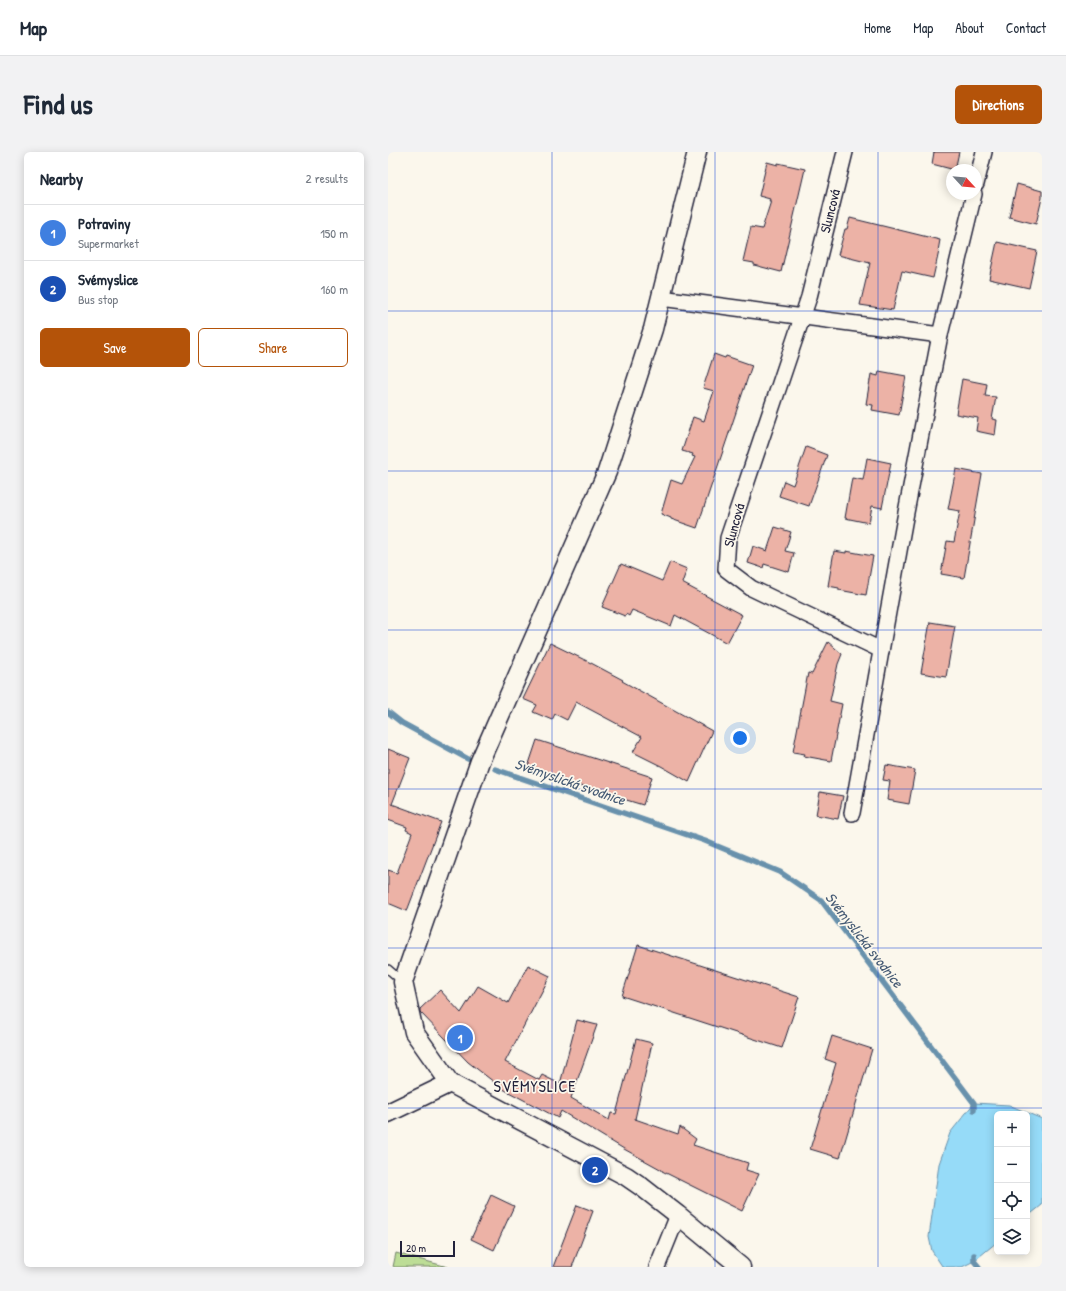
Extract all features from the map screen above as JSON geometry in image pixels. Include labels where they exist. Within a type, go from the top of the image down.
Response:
[{"type":"street","points":[[697,152],[653,329],[607,472],[480,761],[403,982],[414,1032],[450,1083],[626,1176],[678,1215],[734,1266]]},
{"type":"street","name":"Sluncová","points":[[845,152],[809,297],[728,538],[726,570],[750,588],[881,650]]},
{"type":"street","points":[[981,164],[984,152]]},
{"type":"street","points":[[852,813],[940,336],[973,200]]},
{"type":"street","points":[[661,298],[940,336]]},
{"type":"street","points":[[388,1114],[450,1083]]},
{"type":"street","points":[[657,1267],[678,1215]]},
{"type":"lane","points":[[388,969],[403,982]]},
{"type":"green space","points":[[396,1253],[448,1267],[393,1267]]},
{"type":"water","points":[[974,1103],[1009,1105],[1023,1111],[994,1111],[994,1244],[974,1261],[962,1267],[942,1266],[932,1251],[929,1237],[939,1164],[950,1133]]},
{"type":"water","points":[[1030,1114],[1042,1119],[1042,1205],[1030,1215]]},
{"type":"building","points":[[934,152],[959,152],[956,164],[946,164],[946,168],[932,164]]},
{"type":"building","points":[[767,162],[805,169],[781,272],[743,261],[751,227],[762,229],[771,201],[769,201],[770,199],[759,196]]},
{"type":"building","points":[[1017,184],[1042,191],[1042,198],[1036,224],[1009,217]]},
{"type":"building","points":[[850,218],[940,240],[933,278],[902,271],[893,310],[860,305],[870,263],[838,255],[845,229],[847,229]]},
{"type":"building","points":[[997,242],[1037,251],[1029,288],[989,279]]},
{"type":"building","points":[[714,354],[725,358],[726,356],[752,365],[697,528],[661,514],[671,480],[682,484],[695,457],[692,456],[693,454],[682,451],[693,417],[704,421],[714,391],[703,388]]},
{"type":"building","points":[[879,371],[906,376],[899,415],[872,410],[873,405],[866,404],[871,374],[878,376]]},
{"type":"building","points":[[962,379],[987,384],[985,396],[996,397],[992,419],[997,420],[995,435],[976,431],[978,418],[956,414]]},
{"type":"building","points":[[806,447],[827,455],[809,506],[779,496],[784,481],[793,485]]},
{"type":"building","points":[[867,458],[891,463],[882,508],[872,506],[869,523],[845,518],[852,478],[863,480]]},
{"type":"building","points":[[956,469],[982,474],[964,578],[941,574],[947,541],[954,542],[960,511],[948,509]]},
{"type":"building","points":[[775,527],[791,532],[785,551],[794,553],[789,572],[764,564],[763,568],[748,563],[753,546],[767,551]]},
{"type":"building","points":[[834,551],[846,553],[846,551],[873,556],[866,595],[839,590],[839,588],[828,586]]},
{"type":"building","points":[[670,562],[687,569],[682,583],[742,615],[727,643],[675,615],[671,626],[632,610],[629,616],[626,614],[625,616],[602,607],[621,564],[662,581]]},
{"type":"building","points":[[930,622],[955,626],[946,677],[921,673]]},
{"type":"building","points":[[828,642],[842,654],[838,664],[830,701],[842,704],[831,761],[804,756],[805,754],[793,752],[808,673],[812,674]]},
{"type":"building","points":[[550,643],[623,680],[622,681],[712,731],[689,782],[633,752],[642,737],[576,702],[567,720],[555,714],[552,720],[533,712],[537,705],[523,699]]},
{"type":"building","points":[[537,740],[652,777],[643,805],[527,770]]},
{"type":"building","points":[[388,749],[410,758],[392,804],[441,822],[407,911],[388,903],[388,870],[397,873],[412,833],[406,830],[407,827],[388,820]]},
{"type":"building","points":[[886,765],[915,770],[909,804],[887,800],[890,781],[883,780]]},
{"type":"building","points":[[820,792],[843,796],[838,819],[816,815]]},
{"type":"building","points":[[638,945],[799,997],[782,1048],[622,996]]},
{"type":"building","points":[[528,965],[550,976],[505,1062],[539,1080],[542,1075],[560,1084],[577,1020],[597,1025],[571,1098],[609,1120],[611,1113],[616,1114],[636,1039],[652,1043],[635,1119],[678,1134],[680,1127],[696,1139],[693,1145],[748,1163],[746,1170],[759,1174],[742,1211],[662,1171],[561,1111],[558,1118],[503,1089],[468,1062],[420,1012],[420,1009],[440,990],[461,1013],[478,986],[508,1003]]},
{"type":"building","points":[[832,1036],[872,1049],[840,1158],[810,1149],[836,1063],[825,1059]]},
{"type":"building","points":[[491,1195],[514,1206],[494,1250],[471,1239]]},
{"type":"building","points":[[577,1205],[593,1211],[572,1267],[553,1267]]},
{"type":"waterway","name":"Svémyslická svodnice","points":[[388,712],[402,723],[468,759]]},
{"type":"waterway","name":"Svémyslická svodnice","points":[[495,769],[705,841],[780,872],[821,900],[974,1103],[974,1110]]},
{"type":"waterway","name":"Svémyslická svodnice","points":[[974,1255],[974,1261],[979,1267]]},
{"type":"place","name":"Potraviny","points":[[460,1038]]},
{"type":"place","name":"Svémyslice","points":[[595,1170]]},
{"type":"district","name":"SVÉMYSLICE","points":[[535,1086]]}]
